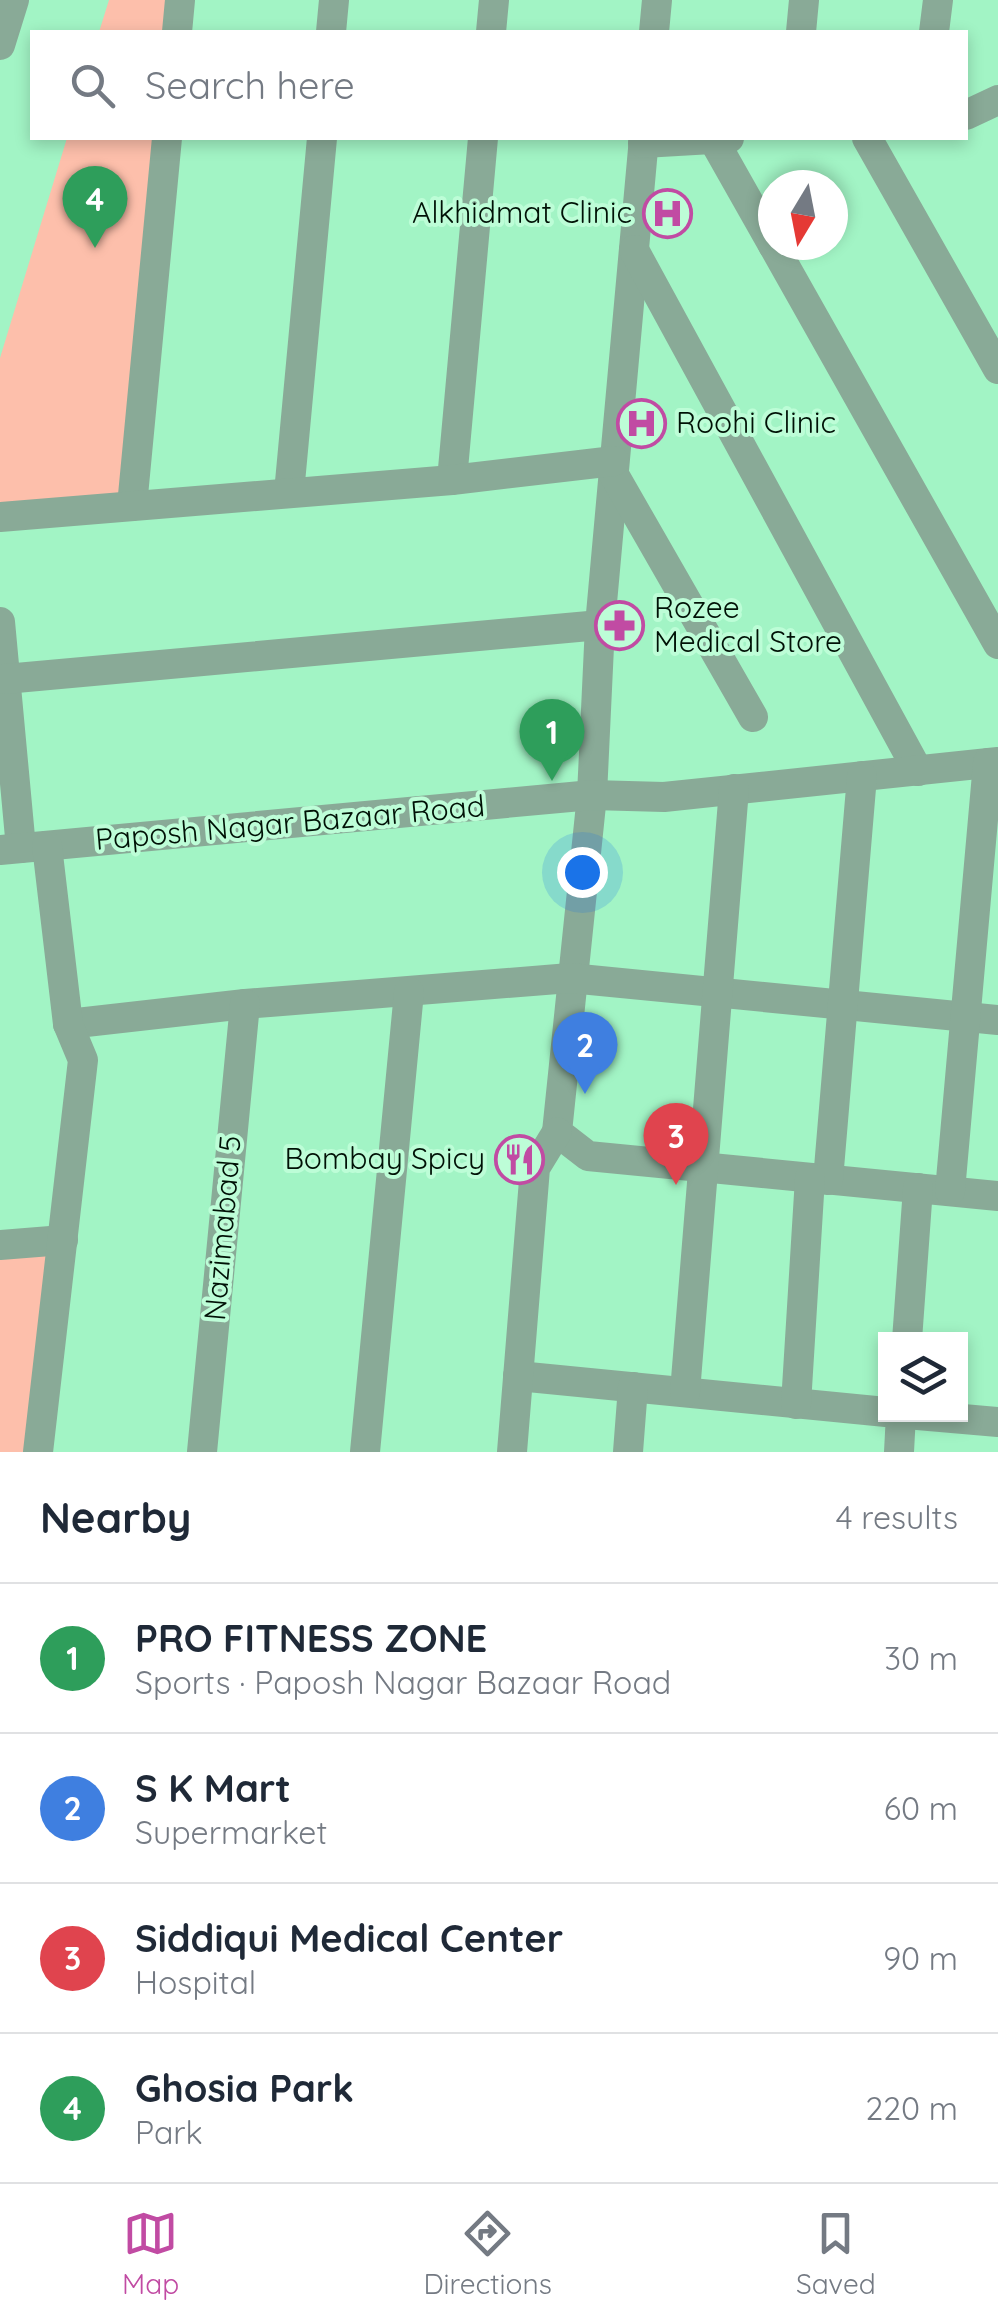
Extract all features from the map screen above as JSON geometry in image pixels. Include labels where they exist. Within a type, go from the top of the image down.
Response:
[{"type":"street","points":[[0,45],[14,0]]},
{"type":"street","points":[[177,30],[180,0]]},
{"type":"street","points":[[331,30],[334,0]]},
{"type":"street","points":[[491,30],[494,0]]},
{"type":"street","points":[[654,30],[656,0]]},
{"type":"street","points":[[801,30],[804,0]]},
{"type":"street","points":[[934,30],[938,0]]},
{"type":"street","points":[[132,506],[167,140]]},
{"type":"street","points":[[289,494],[322,140]]},
{"type":"street","points":[[452,480],[483,140]]},
{"type":"street","points":[[512,1452],[536,1168],[557,1132],[570,978],[592,796],[600,625],[644,140]]},
{"type":"street","points":[[714,140],[758,219]]},
{"type":"street","points":[[868,140],[998,369]]},
{"type":"street","points":[[634,250],[918,771]]},
{"type":"street","points":[[781,260],[998,644]]},
{"type":"street","points":[[0,517],[614,467]]},
{"type":"street","points":[[614,467],[753,717]]},
{"type":"street","points":[[0,622],[4,696],[23,848],[68,1024],[83,1060],[38,1452]]},
{"type":"street","points":[[4,696],[600,625]]},
{"type":"street","points":[[950,1191],[993,762]]},
{"type":"street","name":"Paposh Nagar Bazaar Road","points":[[23,848],[592,796],[664,797],[993,762]]},
{"type":"street","points":[[796,1404],[819,1178],[843,1004],[862,776]]},
{"type":"street","points":[[685,1392],[734,788]]},
{"type":"street","points":[[68,1024],[245,1004],[570,978],[998,1020]]},
{"type":"street","points":[[364,1452],[409,992]]},
{"type":"street","name":"Nazimabad 5","points":[[202,1452],[245,1004]]},
{"type":"street","points":[[557,1132],[588,1156],[998,1196]]},
{"type":"street","points":[[908,1332],[918,1188]]},
{"type":"street","points":[[0,1245],[63,1240]]},
{"type":"street","points":[[518,1376],[878,1411]]},
{"type":"street","points":[[628,1452],[633,1388]]},
{"type":"street","points":[[968,1419],[998,1422]]},
{"type":"street","points":[[899,1452],[903,1422]]},
{"type":"shaded area","points":[[109,0],[180,0],[177,30],[100,30]]},
{"type":"shaded area","points":[[66,140],[167,140],[132,506],[0,517],[0,358]]},
{"type":"shaded area","points":[[63,1240],[38,1452],[0,1452],[0,1245]]},
{"type":"place","name":"Alkhidmat Clinic","points":[[667,213]]},
{"type":"place","name":"Ghosia Park","points":[[95,248]]},
{"type":"place","name":"Roohi Clinic","points":[[641,423]]},
{"type":"place","name":"Rozee Medical Store","points":[[619,625]]},
{"type":"place","name":"PRO FITNESS ZONE","points":[[552,781]]},
{"type":"place","name":"S K Mart","points":[[585,1094]]},
{"type":"place","name":"Bombay Spicy","points":[[520,1159]]},
{"type":"place","name":"Siddiqui Medical Center","points":[[676,1185]]}]
